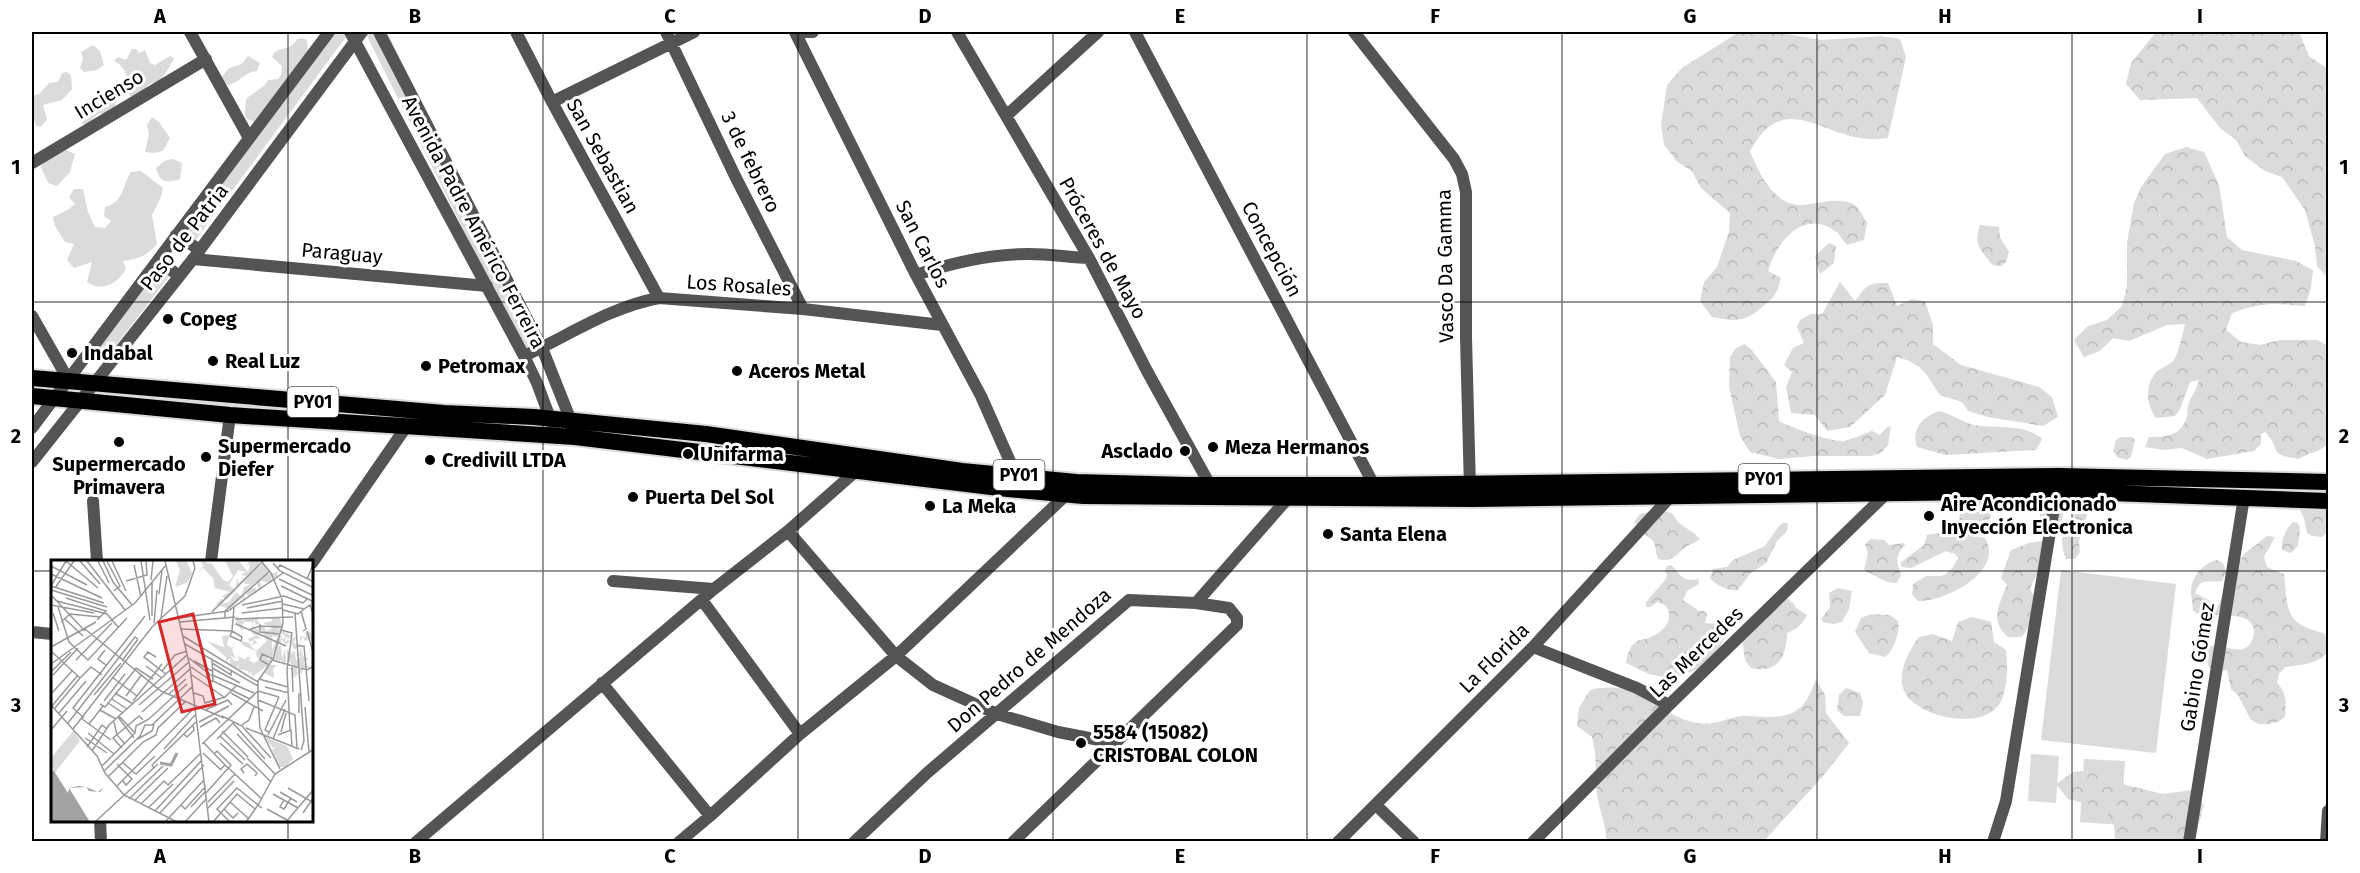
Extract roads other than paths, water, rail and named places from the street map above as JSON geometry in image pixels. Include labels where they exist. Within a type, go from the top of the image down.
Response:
[{"type":"highway","name":"PY01","points":[[32,378],[444,413],[534,417],[554,427]]},
{"type":"highway","name":"PY01","points":[[32,396],[230,415],[406,427],[554,427],[856,471],[1066,495],[1289,497],[1471,491],[2328,482]]},
{"type":"highway","name":"PY01","points":[[573,429],[706,434],[962,471],[1076,482],[1374,485],[1471,491],[1671,496],[1887,493],[2058,484],[2244,498],[2328,501]]},
{"type":"street","points":[[190,32],[249,138]]},
{"type":"street","name":"Paso de Patria","points":[[32,428],[329,32]]},
{"type":"street","name":"Avenida Padre Américo Ferreira","points":[[379,32],[542,348],[573,429]]},
{"type":"street","name":"San Sebastian","points":[[516,32],[659,298]]},
{"type":"street","points":[[552,102],[669,37],[694,32]]},
{"type":"street","points":[[795,32],[813,32]]},
{"type":"street","name":"San Carlos","points":[[795,32],[942,325],[981,396],[1016,475]]},
{"type":"street","name":"Próceres de Mayo","points":[[957,32],[1089,258],[1210,485]]},
{"type":"street","points":[[1006,116],[1098,32]]},
{"type":"street","name":"Concepción","points":[[1135,32],[1374,485]]},
{"type":"street","name":"Vasco Da Gamma","points":[[1354,32],[1454,159],[1462,174],[1466,192],[1471,491]]},
{"type":"street","name":"Paso de Patria","points":[[32,462],[196,255],[356,35]]},
{"type":"street","name":"Avenida Padre Américo Ferreira","points":[[356,35],[524,356],[537,382],[554,427]]},
{"type":"street","name":"3 de febrero","points":[[669,37],[736,178],[803,309]]},
{"type":"street","name":"Incienso","points":[[32,163],[206,59]]},
{"type":"street","points":[[176,235],[196,255]]},
{"type":"street","points":[[916,274],[952,262],[989,256],[1030,254],[1089,258]]},
{"type":"street","name":"Paraguay","points":[[196,255],[487,286]]},
{"type":"street","points":[[158,260],[179,276]]},
{"type":"street","name":"Los Rosales","points":[[524,356],[618,308],[659,298],[803,309],[942,325]]},
{"type":"street","points":[[32,316],[69,381]]},
{"type":"street","points":[[86,355],[85,363],[91,369],[98,370],[107,366]]},
{"type":"street","points":[[534,417],[537,382]]},
{"type":"street","points":[[211,560],[230,415]]},
{"type":"street","points":[[314,560],[406,427]]},
{"type":"street","points":[[416,842],[602,683],[788,531],[856,471]]},
{"type":"street","points":[[1993,842],[2006,801],[2058,484]]},
{"type":"street","name":"Las Mercedes","points":[[1533,842],[1669,705],[1887,493]]},
{"type":"street","points":[[679,842],[800,734],[896,656],[1066,495]]},
{"type":"street","name":"La Florida","points":[[1338,842],[1533,647],[1671,496]]},
{"type":"street","points":[[1197,603],[1289,497]]},
{"type":"street","name":"Gabino Gómez","points":[[2189,842],[2244,498]]},
{"type":"street","points":[[93,501],[97,560]]},
{"type":"street","points":[[788,531],[896,656],[933,685],[997,714],[1058,732],[1115,743]]},
{"type":"street","points":[[613,580],[714,590]]},
{"type":"street","points":[[702,600],[800,734]]},
{"type":"street","name":"Don Pedro de Mendoza","points":[[854,842],[927,773],[1129,600],[1197,603],[1229,608],[1237,618],[1236,625],[1115,743]]},
{"type":"street","points":[[32,632],[51,634]]},
{"type":"street","points":[[1533,647],[1637,688],[1669,705]]},
{"type":"street","points":[[602,683],[710,816]]},
{"type":"street","points":[[1013,842],[1115,743]]},
{"type":"street","points":[[1376,805],[1414,842]]},
{"type":"street","points":[[2325,842],[2328,811]]},
{"type":"street","points":[[100,822],[101,842]]},
{"type":"place","name":"Copeg","points":[[168,319]]},
{"type":"place","name":"Indabal","points":[[72,353]]},
{"type":"place","name":"Real Luz","points":[[213,361]]},
{"type":"place","name":"Petromax","points":[[426,366]]},
{"type":"place","name":"Aceros Metal","points":[[737,371]]},
{"type":"place","name":"Supermercado Primavera","points":[[119,442]]},
{"type":"place","name":"Meza Hermanos","points":[[1213,447]]},
{"type":"place","name":"Asclado","points":[[1185,451]]},
{"type":"place","name":"Unifarma","points":[[688,454]]},
{"type":"place","name":"Supermercado Diefer","points":[[206,457]]},
{"type":"place","name":"Credivill LTDA","points":[[430,460]]},
{"type":"place","name":"Puerta Del Sol","points":[[633,497]]},
{"type":"place","name":"La Meka","points":[[930,506]]},
{"type":"place","name":"Aire Acondicionado Inyección Electronica","points":[[1929,516]]},
{"type":"place","name":"Santa Elena","points":[[1328,534]]},
{"type":"place","name":"5584 (15082) CRISTOBAL COLON","points":[[1081,743]]}]
